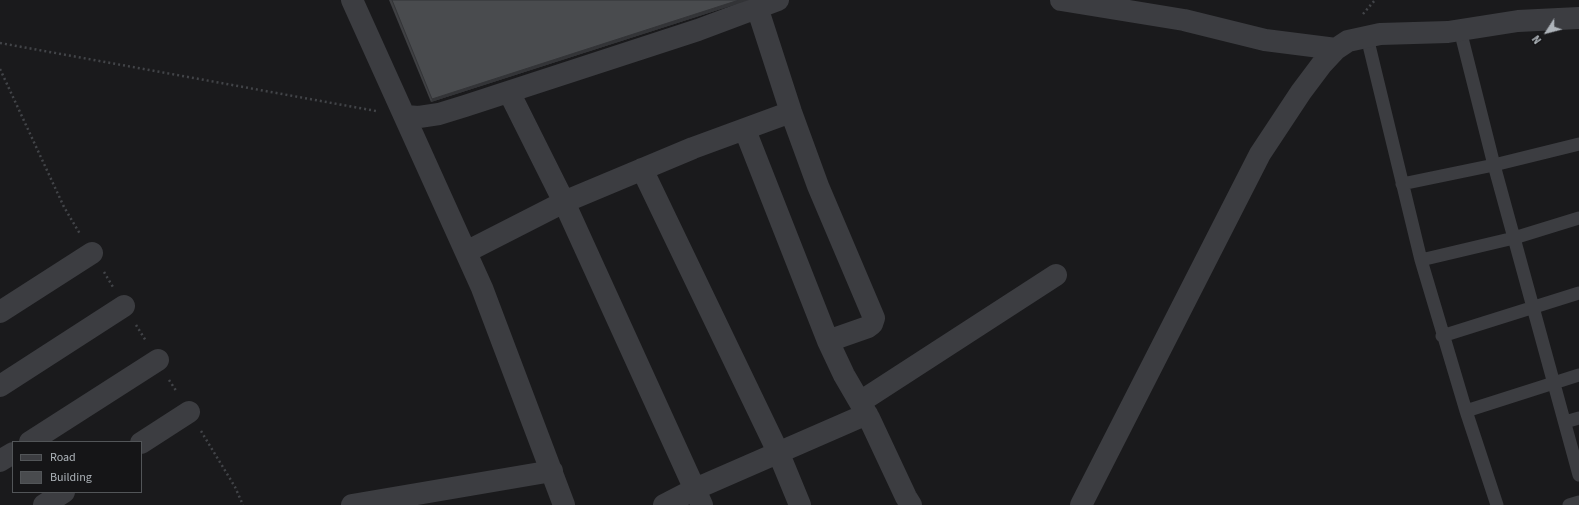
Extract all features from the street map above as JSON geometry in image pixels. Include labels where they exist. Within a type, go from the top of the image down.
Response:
[{"type":"street","points":[[352,0],[482,288],[564,505]]},
{"type":"street","points":[[404,116],[419,117],[439,114],[698,30],[778,0]]},
{"type":"street","points":[[1061,0],[1184,20],[1265,40],[1336,49]]},
{"type":"street","points":[[757,7],[791,112],[818,186],[874,318],[872,324],[868,327],[828,341]]},
{"type":"street","points":[[1080,505],[1260,154],[1301,92],[1322,64],[1336,49],[1348,41],[1380,34],[1448,32],[1518,21],[1578,23]]},
{"type":"street","points":[[508,92],[564,202],[698,497]]},
{"type":"street","points":[[466,252],[564,202],[642,169],[791,112]]},
{"type":"street","points":[[745,130],[828,341],[844,376],[864,408],[911,505]]},
{"type":"street","points":[[642,169],[779,454],[800,505]]},
{"type":"street","points":[[0,312],[92,253]]},
{"type":"street","points":[[664,505],[698,497],[864,408],[1056,275]]},
{"type":"street","points":[[0,386],[124,306]]},
{"type":"street","points":[[32,441],[158,360]]},
{"type":"street","points":[[142,442],[190,412]]},
{"type":"street","points":[[0,461],[12,454]]},
{"type":"street","points":[[352,505],[552,471]]},
{"type":"street","points":[[44,505],[62,493]]},
{"type":"lane","points":[[1460,30],[1494,165],[1579,475]]},
{"type":"lane","points":[[1367,37],[1421,260],[1442,336],[1497,505]]},
{"type":"lane","points":[[1402,184],[1494,165],[1579,144]]},
{"type":"lane","points":[[1421,260],[1514,238],[1579,218]]},
{"type":"lane","points":[[1442,336],[1579,293]]},
{"type":"lane","points":[[1466,411],[1579,375]]},
{"type":"lane","points":[[1565,422],[1579,418]]},
{"type":"lane","points":[[1569,505],[1579,502]]},
{"type":"path","points":[[0,43],[404,116]]},
{"type":"building","points":[[392,0],[739,0],[432,99]]}]
